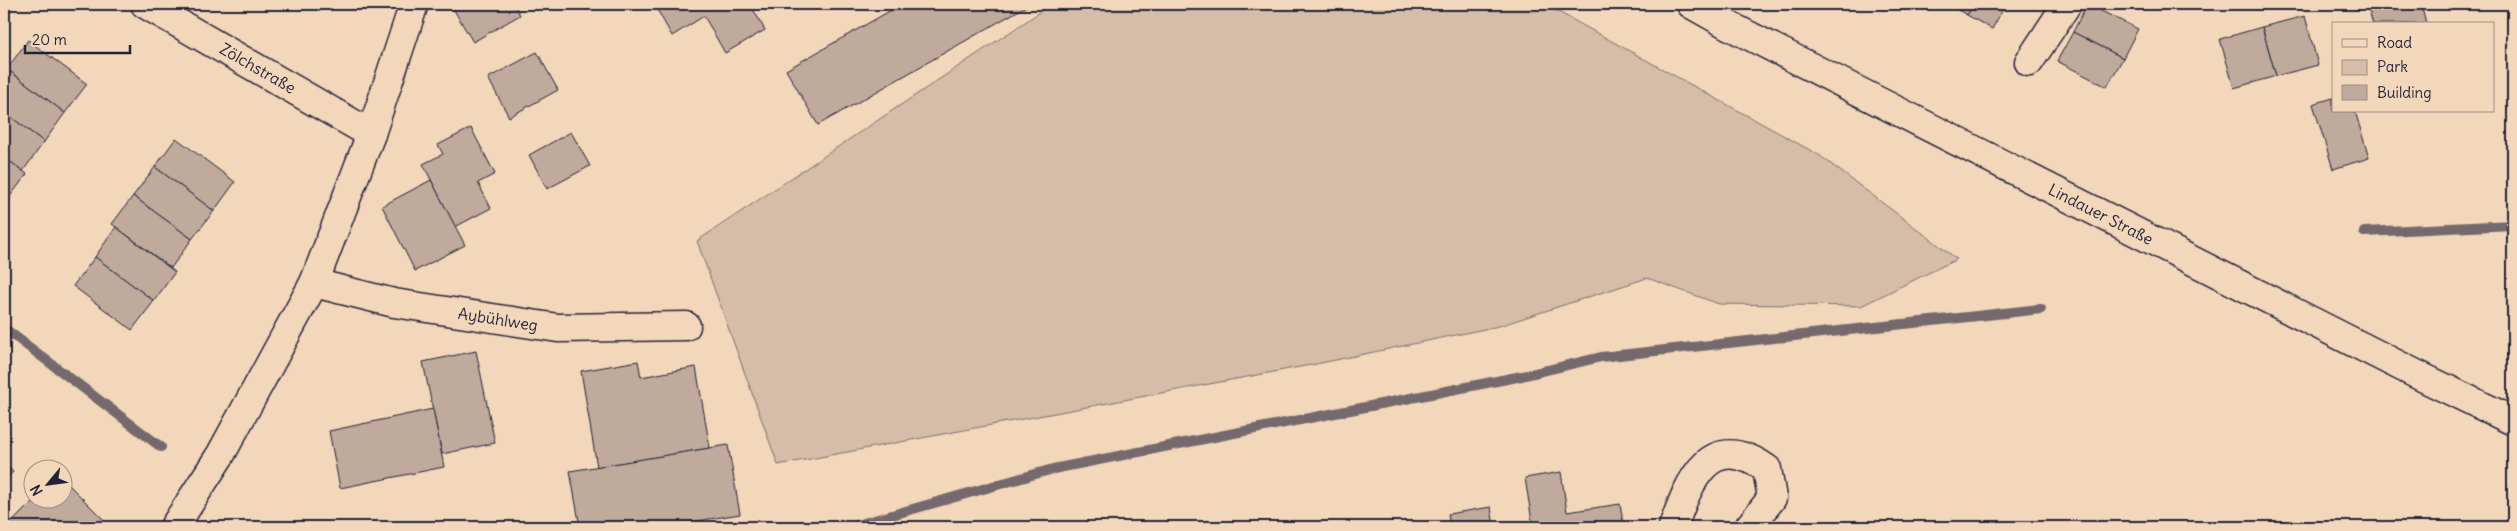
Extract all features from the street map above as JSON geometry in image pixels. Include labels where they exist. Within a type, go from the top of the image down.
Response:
[{"type":"street","name":"Zölchstraße","points":[[144,4],[372,134]]},
{"type":"street","points":[[174,527],[221,454],[314,283],[372,134],[414,4]]},
{"type":"street","name":"Lindauer Straße","points":[[1691,4],[1757,40],[2407,370],[2513,421]]},
{"type":"street","points":[[2029,62],[2067,4]]},
{"type":"street","name":"Aybühlweg","points":[[314,283],[394,303],[558,328],[686,326]]},
{"type":"street","points":[[1673,527],[1684,496],[1702,466],[1719,456],[1736,456],[1753,459],[1767,469],[1772,498],[1749,527]]},
{"type":"green space","points":[[1052,4],[1544,4],[1819,155],[1957,259],[1861,306],[1719,304],[1647,278],[1499,326],[1316,364],[778,465],[697,241]]},
{"type":"building","points":[[514,4],[520,15],[473,42],[451,5]]},
{"type":"building","points":[[654,4],[750,4],[765,30],[725,53],[704,16],[672,36]]},
{"type":"building","points":[[902,4],[1030,4],[818,125],[786,70]]},
{"type":"building","points":[[1947,4],[1974,4],[1967,15]]},
{"type":"building","points":[[1974,4],[2006,4],[1992,29],[1967,15]]},
{"type":"building","points":[[2087,4],[2138,29],[2123,58],[2073,32]]},
{"type":"building","points":[[2367,4],[2421,4],[2426,22],[2372,22]]},
{"type":"building","points":[[2305,16],[2318,65],[2276,76],[2262,27]]},
{"type":"building","points":[[2262,27],[2276,76],[2234,88],[2220,39]]},
{"type":"building","points":[[2073,32],[2123,58],[2107,87],[2057,61]]},
{"type":"building","points":[[28,40],[87,84],[65,113],[7,69]]},
{"type":"building","points":[[537,52],[558,90],[509,117],[488,78]]},
{"type":"building","points":[[7,69],[65,113],[44,142],[4,112],[4,72]]},
{"type":"building","points":[[2332,98],[2332,112],[2355,112],[2369,158],[2333,169],[2313,104]]},
{"type":"building","points":[[4,112],[44,142],[23,171],[4,157]]},
{"type":"building","points":[[471,128],[495,174],[478,183],[491,208],[455,227],[423,164],[443,154],[438,145]]},
{"type":"building","points":[[571,132],[590,166],[547,189],[529,155]]},
{"type":"building","points":[[176,138],[235,182],[214,211],[155,167]]},
{"type":"building","points":[[4,157],[27,174],[5,203],[4,202]]},
{"type":"building","points":[[155,167],[214,211],[192,239],[133,196]]},
{"type":"building","points":[[431,180],[465,245],[415,271],[382,206]]},
{"type":"building","points":[[133,196],[192,239],[171,268],[112,224]]},
{"type":"building","points":[[116,227],[175,272],[154,301],[95,257]]},
{"type":"building","points":[[95,257],[154,301],[132,330],[73,286]]},
{"type":"building","points":[[476,351],[495,443],[442,454],[423,362]]},
{"type":"building","points":[[638,361],[641,377],[696,367],[710,448],[597,467],[581,371]]},
{"type":"building","points":[[433,409],[444,467],[340,488],[329,431]]},
{"type":"building","points":[[728,445],[740,514],[661,527],[580,527],[570,471]]},
{"type":"building","points":[[4,463],[13,472],[4,481]]},
{"type":"building","points":[[1561,472],[1567,512],[1620,504],[1624,527],[1533,527],[1525,478]]},
{"type":"building","points":[[72,488],[110,526],[109,527],[7,527],[26,508],[72,508]]},
{"type":"building","points":[[1491,507],[1494,527],[1450,527],[1448,514]]},
{"type":"waterway","points":[[2364,232],[2513,225]]},
{"type":"waterway","points":[[850,527],[1053,469],[1522,376],[1601,357],[2041,309]]},
{"type":"waterway","points":[[4,328],[161,447]]}]
